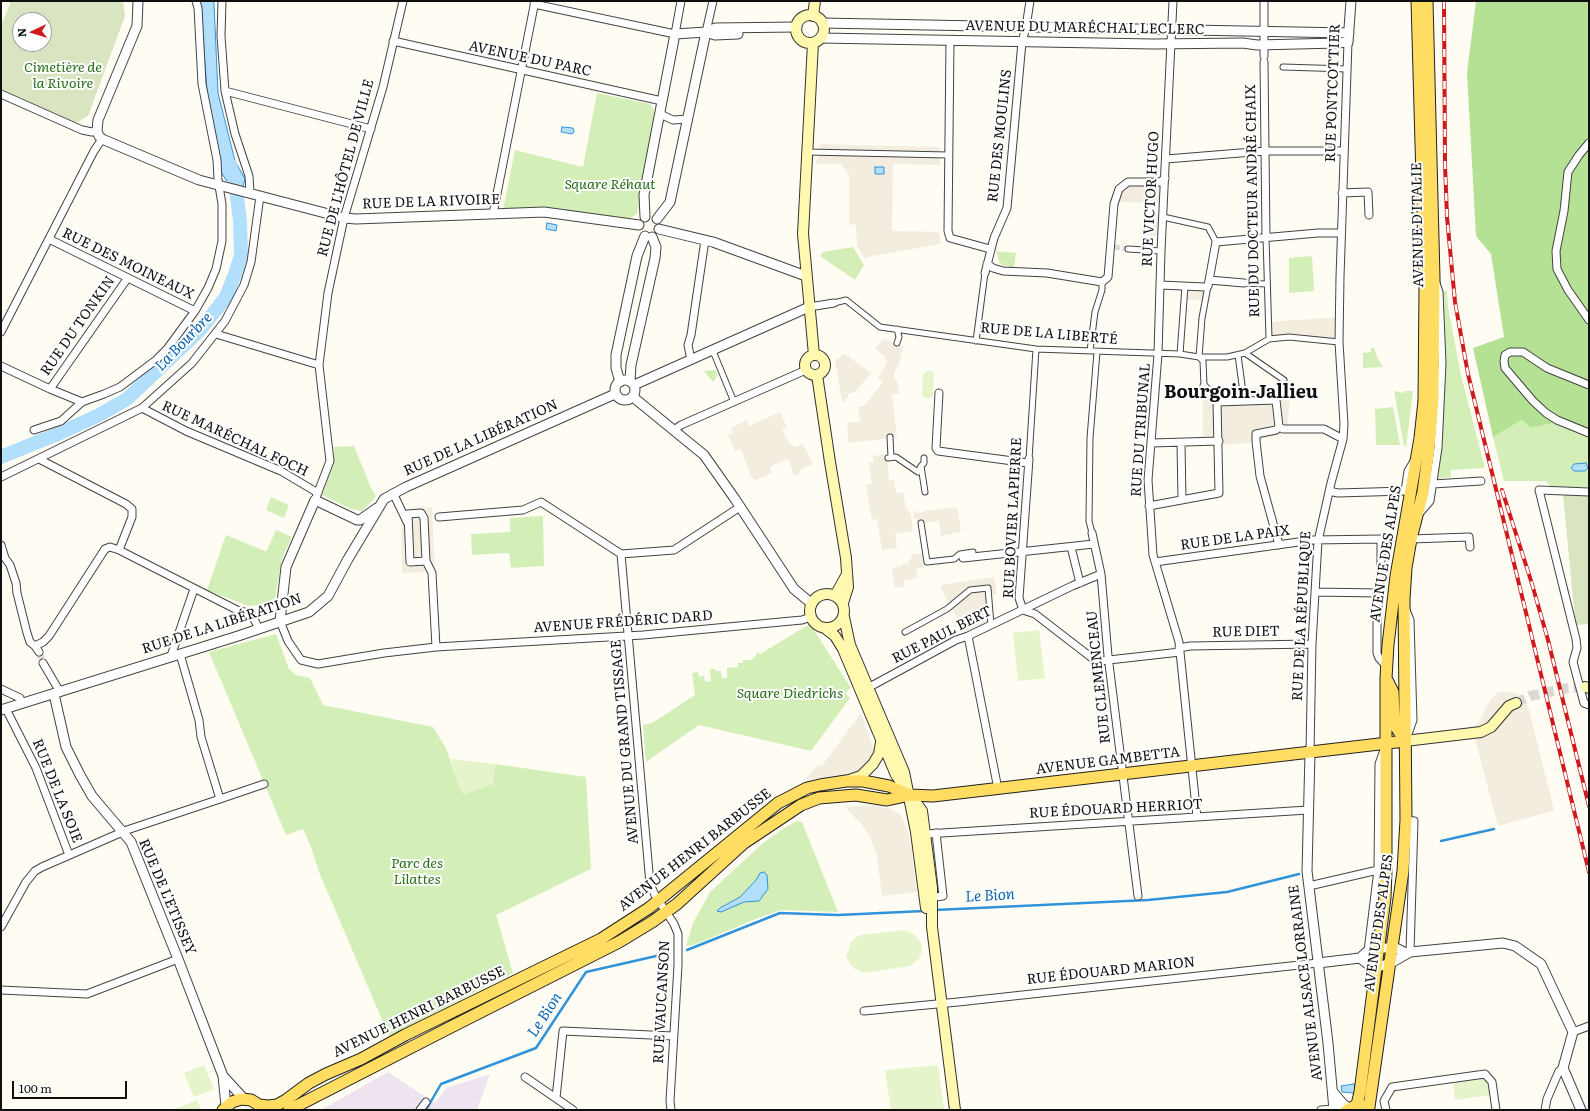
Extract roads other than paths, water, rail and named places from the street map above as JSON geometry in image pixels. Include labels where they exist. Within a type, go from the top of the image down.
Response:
[{"type":"main road","points":[[813,16],[816,1]]},
{"type":"main road","name":"AVENUE D'ITALIE","points":[[1417,1],[1425,286],[1424,401],[1421,451]]},
{"type":"main road","name":"AVENUE D'ITALIE","points":[[1421,451],[1433,399],[1434,278],[1427,1]]},
{"type":"main road","points":[[813,16],[822,23],[824,31],[817,40],[809,43],[801,40],[797,30],[801,19],[813,16]]},
{"type":"main road","points":[[814,355],[803,228],[807,152],[817,40]]},
{"type":"main road","points":[[811,355],[814,355],[821,357],[825,366],[823,372],[817,375],[810,374],[805,367],[806,360],[811,355]]},
{"type":"main road","points":[[817,375],[847,572],[848,587],[839,600]]},
{"type":"main road","name":"AVENUE DES ALPES","points":[[1349,1107],[1370,1109],[1391,948],[1403,871],[1406,820],[1404,605],[1406,568],[1423,492],[1421,451]]},
{"type":"main road","name":"AVENUE DES ALPES","points":[[1349,1107],[1360,1092],[1376,967],[1373,949],[1385,898],[1386,666],[1396,576],[1421,451]]},
{"type":"main road","points":[[928,902],[932,888],[931,833],[922,810],[910,795],[896,775],[880,742],[865,690],[850,645],[844,617],[845,612],[839,600],[824,594],[812,604],[810,613],[811,617],[818,626],[826,629],[835,636],[843,649],[865,690],[904,772],[910,795],[932,927],[955,1110]]},
{"type":"main road","points":[[826,629],[835,627],[844,617]]},
{"type":"main road","name":"AVENUE DES ALPES","points":[[1386,678],[1393,692],[1396,727],[1405,741]]},
{"type":"main road","points":[[1405,741],[1481,732],[1491,727],[1509,706],[1516,703]]},
{"type":"main road","name":"AVENUE GAMBETTA","points":[[910,795],[933,796],[998,789],[1405,741]]},
{"type":"main road","points":[[846,781],[861,776],[873,764],[879,754],[880,742]]},
{"type":"main road","name":"AVENUE HENRI BARBUSSE","points":[[262,1107],[277,1105],[309,1083],[326,1074],[361,1059],[410,1032],[601,939],[659,901],[778,803],[813,786],[846,781],[882,783],[910,795]]},
{"type":"main road","name":"AVENUE HENRI BARBUSSE","points":[[289,1110],[440,1032],[620,942],[677,904],[744,844],[801,805],[819,798],[837,796],[856,795],[887,800],[910,795]]},
{"type":"main road","points":[[225,1108],[232,1102],[245,1100],[251,1100],[262,1107]]},
{"type":"street","points":[[1,332],[94,151],[100,135],[98,120],[138,26],[138,1]]},
{"type":"street","points":[[34,430],[61,420],[82,402],[120,387],[156,360],[167,349],[195,311],[208,288],[216,269],[222,241],[221,186],[202,84],[198,8],[196,1]]},
{"type":"street","points":[[222,1],[221,36],[225,91],[235,134],[249,176],[249,193]]},
{"type":"street","name":"RUE DE L'HÔTEL DE VILLE","points":[[280,621],[286,566],[330,461],[318,365],[328,293],[344,218],[383,88],[403,1]]},
{"type":"street","points":[[645,217],[644,195],[681,1]]},
{"type":"street","points":[[657,219],[670,202],[713,1]]},
{"type":"street","name":"RUE DES MOULINS","points":[[976,341],[985,273],[990,249],[1006,208],[1022,42],[1030,1]]},
{"type":"street","name":"RUE VICTOR HUGO","points":[[1158,354],[1173,1]]},
{"type":"street","name":"RUE DU DOCTEUR ANDRÉ CHAIX","points":[[1264,1],[1266,284],[1269,339]]},
{"type":"street","name":"RUE PONTCOTTIER","points":[[1341,233],[1350,1]]},
{"type":"street","points":[[493,214],[534,2],[675,34],[706,32],[715,35],[797,30]]},
{"type":"street","name":"AVENUE DU MARÉCHAL LECLERC","points":[[822,23],[1171,29],[1265,32],[1349,38]]},
{"type":"street","points":[[873,24],[873,39]]},
{"type":"street","name":"AVENUE DU MARÉCHAL LECLERC","points":[[817,40],[873,39],[1170,44],[1264,44],[1349,38]]},
{"type":"street","points":[[950,40],[948,231],[950,238],[990,249]]},
{"type":"street","name":"AVENUE DU PARC","points":[[393,41],[662,101]]},
{"type":"street","points":[[1283,67],[1347,69]]},
{"type":"street","points":[[225,91],[371,129]]},
{"type":"street","name":"RUE DE LA RIVOIRE","points":[[1,94],[82,130],[100,135],[199,180],[344,218],[356,219],[544,212],[639,225]]},
{"type":"street","points":[[660,114],[669,119],[688,119]]},
{"type":"street","points":[[1589,143],[1579,154],[1568,172],[1564,211],[1556,251],[1557,269],[1568,290],[1589,320]]},
{"type":"street","points":[[1166,159],[1266,151],[1344,151]]},
{"type":"street","points":[[807,152],[948,155]]},
{"type":"street","points":[[987,264],[993,268],[1003,271],[1047,273],[1102,282],[1108,277],[1113,247],[1114,204],[1119,189],[1128,182],[1160,182],[1165,178]]},
{"type":"street","points":[[1342,193],[1368,192],[1369,215]]},
{"type":"street","points":[[1,477],[142,408],[192,363],[225,321],[244,284],[251,262],[260,196]]},
{"type":"street","points":[[620,382],[616,368],[616,355],[637,256],[649,236],[658,232],[659,229],[659,222],[651,216],[642,219],[639,225],[640,231],[649,236],[656,247],[655,258],[631,366],[632,383],[635,393],[633,397],[625,401],[615,394],[616,387],[620,382]]},
{"type":"street","points":[[1149,506],[1219,493],[1217,402],[1204,386],[1203,361],[1199,357],[1202,318],[1216,242],[1208,227],[1163,217]]},
{"type":"street","points":[[659,229],[705,240],[806,276]]},
{"type":"street","points":[[1216,242],[1318,233],[1341,233]]},
{"type":"street","name":"RUE DE LA RÉPUBLIQUE","points":[[1307,871],[1312,644],[1318,540],[1342,439],[1343,411],[1339,342],[1341,233]]},
{"type":"street","name":"RUE DES MOINEAUX","points":[[49,239],[195,311]]},
{"type":"street","points":[[692,360],[688,345],[691,335],[705,240]]},
{"type":"street","points":[[1128,248],[1162,251]]},
{"type":"street","name":"RUE DU TONKIN","points":[[50,389],[127,278]]},
{"type":"street","points":[[1418,516],[1430,501],[1438,448],[1442,363],[1439,292],[1434,278]]},
{"type":"street","points":[[1090,352],[1095,312],[1102,290],[1102,282]]},
{"type":"street","points":[[1160,286],[1205,287],[1208,283],[1244,282],[1266,284]]},
{"type":"street","points":[[1180,354],[1185,286]]},
{"type":"street","name":"RUE DE LA LIBERTÉ","points":[[809,307],[846,300],[880,327],[1036,349],[1180,354],[1199,357],[1238,356],[1269,339]]},
{"type":"street","points":[[620,382],[632,383],[692,360],[766,325],[788,318],[809,307]]},
{"type":"street","points":[[896,343],[899,337],[897,329]]},
{"type":"street","points":[[216,334],[318,365]]},
{"type":"street","points":[[1269,339],[1289,337],[1339,342]]},
{"type":"street","name":"RUE BOVIER LAPIERRE","points":[[1036,349],[1021,551],[1019,598],[1023,610],[1035,614],[1092,658],[1100,661],[1109,661]]},
{"type":"street","points":[[713,351],[734,402]]},
{"type":"street","points":[[1092,533],[1089,521],[1090,438],[1097,352]]},
{"type":"street","points":[[1589,385],[1547,368],[1523,352],[1510,352],[1505,354],[1505,368],[1533,401],[1546,413],[1557,420],[1589,433]]},
{"type":"street","points":[[1244,353],[1284,380],[1276,400],[1279,427]]},
{"type":"street","name":"RUE DU TRIBUNAL","points":[[1158,354],[1148,480],[1149,506],[1154,558],[1179,642],[1197,817]]},
{"type":"street","points":[[1238,356],[1244,400]]},
{"type":"street","points":[[1,366],[82,402]]},
{"type":"street","points":[[674,430],[681,425],[806,370]]},
{"type":"street","points":[[939,393],[936,448],[938,451],[1028,461]]},
{"type":"street","name":"RUE DE LA LIBÉRATION","points":[[3,710],[310,612],[328,596],[384,499],[393,493],[615,394]]},
{"type":"street","points":[[633,397],[704,455],[794,590],[812,604]]},
{"type":"street","points":[[1217,402],[1276,400]]},
{"type":"street","name":"RUE MARÉCHAL FOCH","points":[[142,408],[186,431],[281,471],[316,496]]},
{"type":"street","points":[[1279,427],[1283,429],[1324,429],[1342,439]]},
{"type":"street","points":[[1278,545],[1260,476],[1256,434],[1276,430],[1279,427]]},
{"type":"street","points":[[890,437],[889,458],[896,457],[918,472],[924,462],[924,458]]},
{"type":"street","points":[[1152,443],[1219,441]]},
{"type":"street","points":[[1181,443],[1182,500]]},
{"type":"street","points":[[1329,490],[1338,493],[1406,491],[1408,470],[1421,451]]},
{"type":"street","points":[[39,459],[126,504],[132,509],[132,517],[119,550]]},
{"type":"street","points":[[921,466],[924,492]]},
{"type":"street","points":[[1433,484],[1481,481]]},
{"type":"street","points":[[1589,492],[1539,490],[1577,648],[1574,662],[1584,703],[1589,705]]},
{"type":"street","points":[[393,493],[408,524]]},
{"type":"street","points":[[316,496],[360,520],[364,533]]},
{"type":"street","points":[[439,517],[523,510],[541,502],[621,554],[674,550],[740,507]]},
{"type":"street","points":[[360,520],[380,506]]},
{"type":"street","points":[[426,561],[410,562],[408,514],[421,513],[424,518],[426,561],[432,573],[436,647]]},
{"type":"street","points":[[921,523],[927,562],[954,559],[960,554],[973,552]]},
{"type":"street","name":"RUE CLEMENCEAU","points":[[1092,533],[1101,574],[1109,661],[1138,896]]},
{"type":"street","points":[[1412,539],[1469,537],[1470,548]]},
{"type":"street","name":"RUE DE LA PAIX","points":[[1154,558],[1318,540],[1381,539]]},
{"type":"street","name":"AVENUE DES ALPES","points":[[1381,539],[1377,653],[1379,658],[1386,666]]},
{"type":"street","points":[[963,558],[1094,544]]},
{"type":"street","points":[[1,545],[16,583],[17,593],[30,642],[37,649],[49,636],[105,549],[110,548],[119,550],[239,611],[249,613],[259,629]]},
{"type":"street","points":[[1071,547],[1080,583]]},
{"type":"street","name":"AVENUE DU GRAND TISSAGE","points":[[621,554],[650,884],[659,901]]},
{"type":"street","name":"RUE PAUL BERT","points":[[865,690],[956,640],[968,636],[1101,574]]},
{"type":"street","points":[[905,632],[947,609],[970,590],[988,588],[992,625]]},
{"type":"street","points":[[194,589],[175,655],[199,720],[201,737],[220,799]]},
{"type":"street","points":[[1315,592],[1378,593]]},
{"type":"street","name":"AVENUE FRÉDÉRIC DARD","points":[[280,621],[288,642],[301,660],[318,664],[384,653],[436,647],[628,636],[802,620],[811,617]]},
{"type":"street","points":[[968,636],[998,789]]},
{"type":"street","name":"RUE DIET","points":[[1109,661],[1114,659],[1180,650],[1190,646],[1312,644]]},
{"type":"street","points":[[43,663],[57,693]]},
{"type":"street","points":[[1,689],[20,698],[22,704]]},
{"type":"street","name":"RUE DE L'ETISSEY","points":[[57,693],[66,747],[92,796],[131,842],[223,1076],[225,1108]]},
{"type":"street","name":"RUE DE LA SOIE","points":[[1,927],[26,882],[35,871],[69,855],[36,768],[3,710]]},
{"type":"street","name":"AVENUE DES ALPES","points":[[1373,949],[1378,870],[1378,764],[1386,744]]},
{"type":"street","points":[[69,855],[122,832],[264,784]]},
{"type":"street","name":"RUE ÉDOUARD HERRIOT","points":[[931,833],[1308,810]]},
{"type":"street","points":[[1406,820],[1414,821],[1408,953]]},
{"type":"street","points":[[1309,886],[1378,870]]},
{"type":"street","name":"AVENUE ALSACE LORRAINE","points":[[1307,871],[1333,1092],[1333,1110]]},
{"type":"street","name":"RUE VAUCANSON","points":[[659,901],[674,924],[678,934],[678,965],[670,1101],[671,1110]]},
{"type":"street","points":[[1408,953],[1396,948],[1373,949],[1360,958],[1370,966],[1376,967],[1389,964],[1408,953],[1503,943],[1515,946],[1541,964],[1574,1032],[1563,1068],[1559,1071],[1547,1099],[1545,1110]]},
{"type":"street","name":"RUE ÉDOUARD MARION","points":[[864,1011],[942,1004],[1360,958]]},
{"type":"street","points":[[1,990],[80,995],[88,994],[178,959]]},
{"type":"street","points":[[1574,1032],[1589,1026]]},
{"type":"street","points":[[556,1098],[562,1031],[673,1036]]},
{"type":"street","points":[[1563,1068],[1581,1110]]},
{"type":"street","points":[[1386,1110],[1384,1101],[1392,1087],[1485,1074],[1492,1082],[1496,1110]]},
{"type":"street","name":"RUE DE L'ETISSEY","points":[[223,1076],[245,1100]]},
{"type":"street","points":[[525,1077],[573,1110]]},
{"type":"street","name":"AVENUE ALSACE LORRAINE","points":[[1333,1092],[1349,1107]]},
{"type":"street","points":[[420,1110],[426,1102]]},
{"type":"street","points":[[1321,1110],[1333,1110],[1349,1107]]},
{"type":"water","points":[[200,1],[213,1],[214,4],[218,93],[235,161],[245,179],[243,186],[226,180],[221,172],[208,103]]},
{"type":"water","points":[[562,127],[573,128],[574,132],[572,134],[561,132]]},
{"type":"water","points":[[875,167],[884,167],[884,174],[875,174]]},
{"type":"water","points":[[547,223],[557,225],[556,231],[546,229]]},
{"type":"water","points":[[1586,463],[1588,468],[1585,471],[1574,471],[1571,468],[1574,464]]},
{"type":"water","points":[[764,872],[767,875],[768,889],[759,901],[744,902],[721,912],[717,911],[740,897],[756,880],[760,873]]},
{"type":"water","points":[[1354,1084],[1354,1093],[1342,1092],[1341,1086]]},
{"type":"waterway","name":"La Bourbre","points":[[1,457],[60,433],[99,415],[127,399],[199,331],[226,297],[241,255],[240,221],[235,181],[230,165]]},
{"type":"waterway","name":"Le Bion","points":[[1441,841],[1494,829]]},
{"type":"waterway","name":"Le Bion","points":[[935,910],[1148,900],[1227,892],[1299,874]]},
{"type":"waterway","name":"Le Bion","points":[[687,950],[780,913],[838,915],[924,911]]},
{"type":"waterway","name":"Le Bion","points":[[426,1110],[441,1084],[536,1048],[586,972],[665,954]]},
{"type":"tunnel","points":[[1115,247],[1128,249]]},
{"type":"tunnel","points":[[39,652],[43,663]]},
{"type":"tunnel","points":[[1516,703],[1530,696],[1568,688],[1585,687]]},
{"type":"railway","points":[[1444,1],[1445,164],[1447,217],[1455,302],[1468,374],[1589,872]]},
{"type":"railway","points":[[1502,490],[1548,640],[1589,806]]},
{"type":"district","name":"Bourgoin-Jallieu","points":[[1241,393]]},
{"type":"park label","name":"Cimetière de la Rivoire","points":[[63,76]]},
{"type":"park label","name":"Square Réhaut","points":[[610,185]]},
{"type":"park label","name":"Square Diedrichs","points":[[790,694]]},
{"type":"park label","name":"Parc des Lilattes","points":[[417,872]]}]
